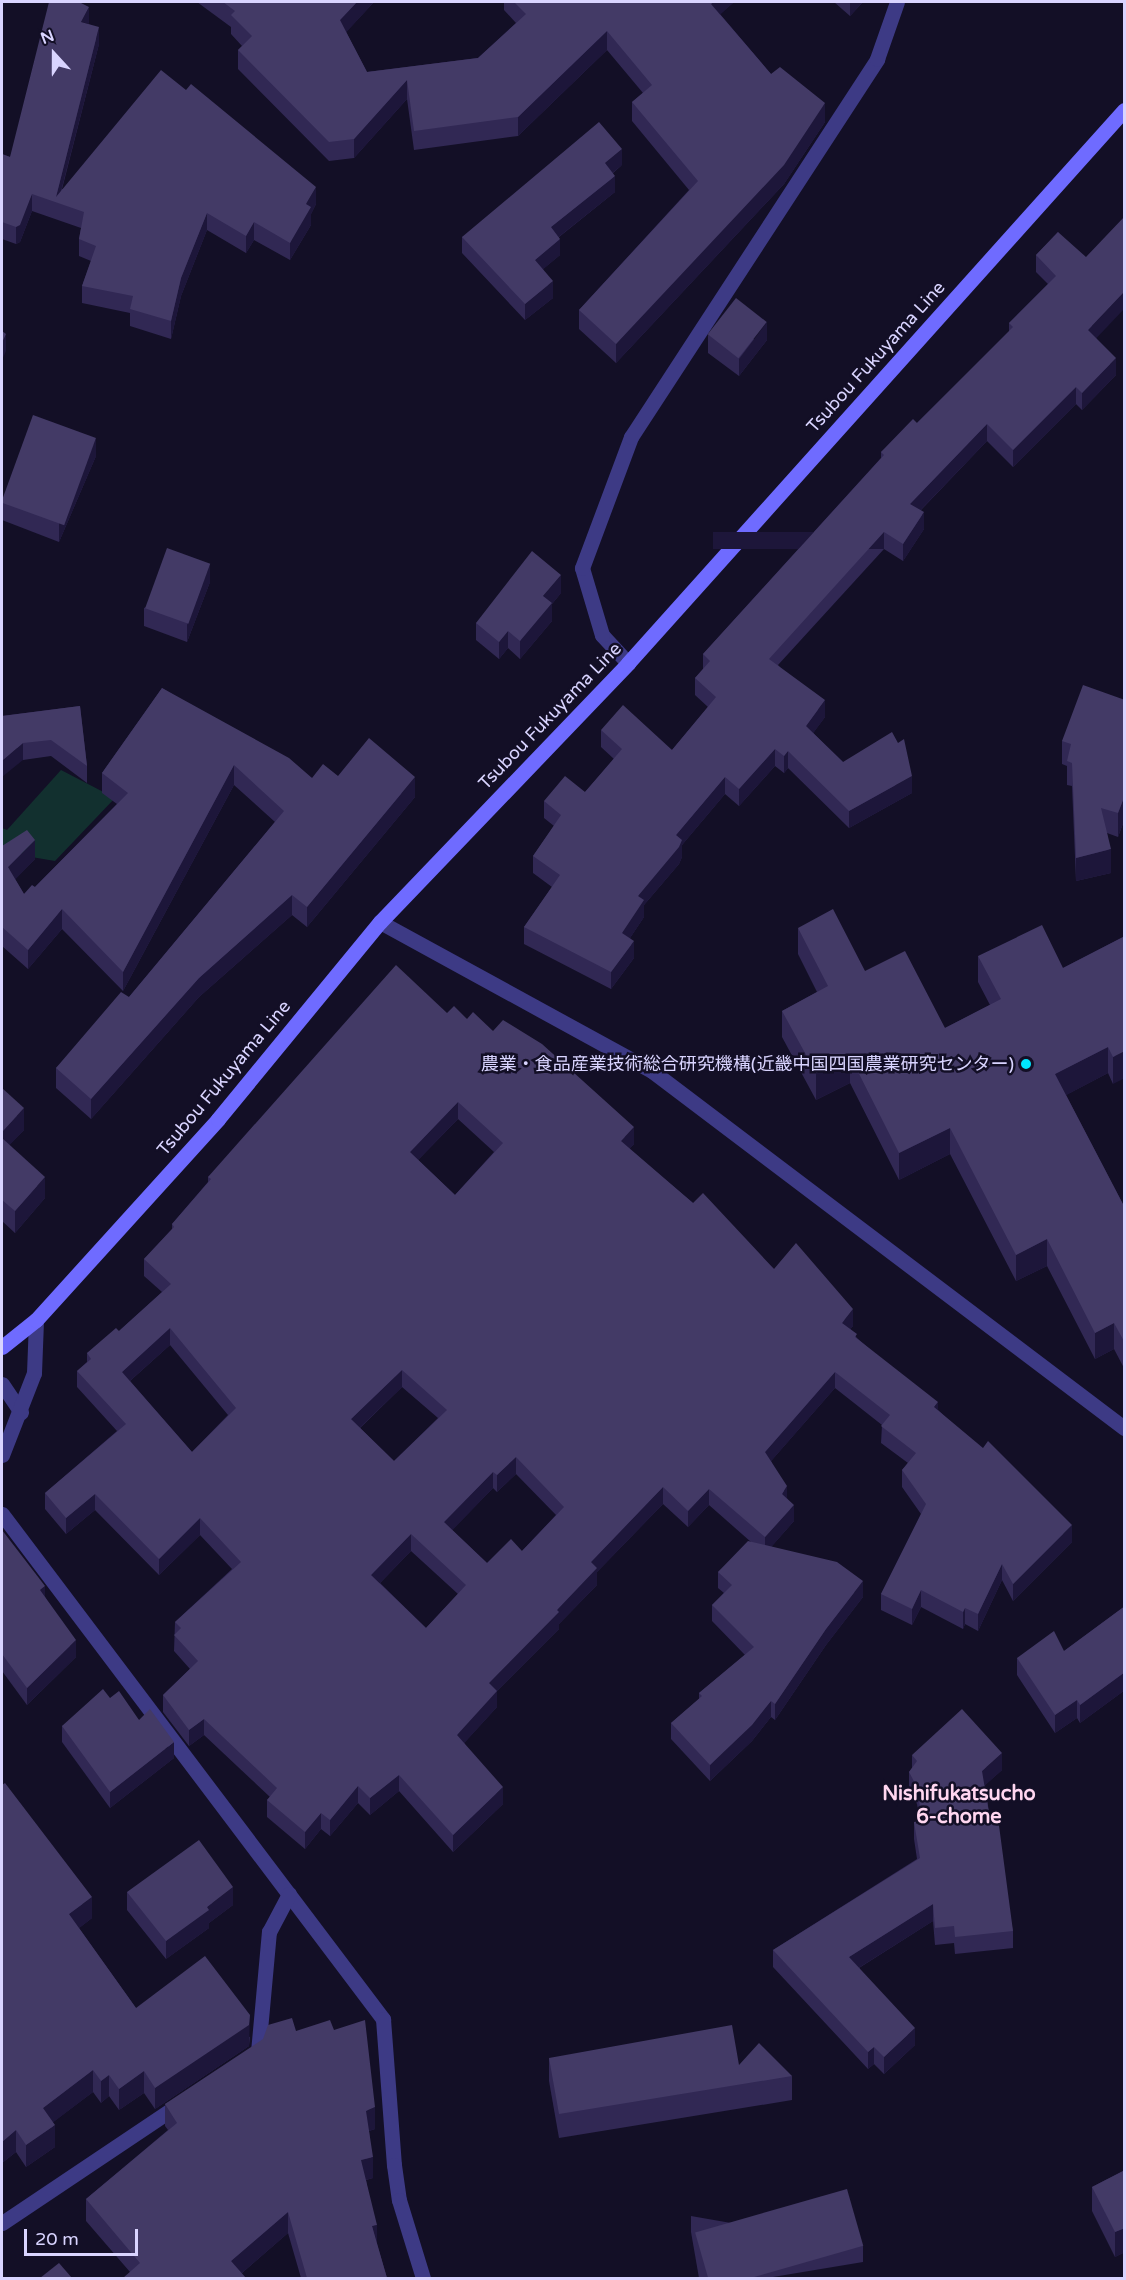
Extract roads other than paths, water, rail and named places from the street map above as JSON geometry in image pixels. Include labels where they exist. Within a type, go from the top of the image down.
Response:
[{"type":"main road","name":"Tsubou Fukuyama Line","points":[[2,1347],[36,1320],[218,1119],[380,922],[628,663],[1125,110]]},
{"type":"street","points":[[628,663],[602,635],[582,568],[631,437],[877,59],[897,2]]},
{"type":"street","points":[[380,922],[652,1071],[1125,1428]]},
{"type":"street","points":[[2,1455],[21,1412],[34,1373],[36,1320]]},
{"type":"street","points":[[2,1384],[21,1412]]},
{"type":"street","points":[[2,1514],[383,2019],[394,2165],[399,2200],[423,2278]]},
{"type":"street","points":[[238,2065],[258,2052],[269,1932],[289,1894]]},
{"type":"street","points":[[2,2223],[199,2091]]},
{"type":"place","name":"農業・食品産業技術総合研究機構(近畿中国四国農業研究センター)","points":[[1026,1064]]},
{"type":"district","name":"Nishifukatsucho 6-chome","points":[[959,1806]]}]
